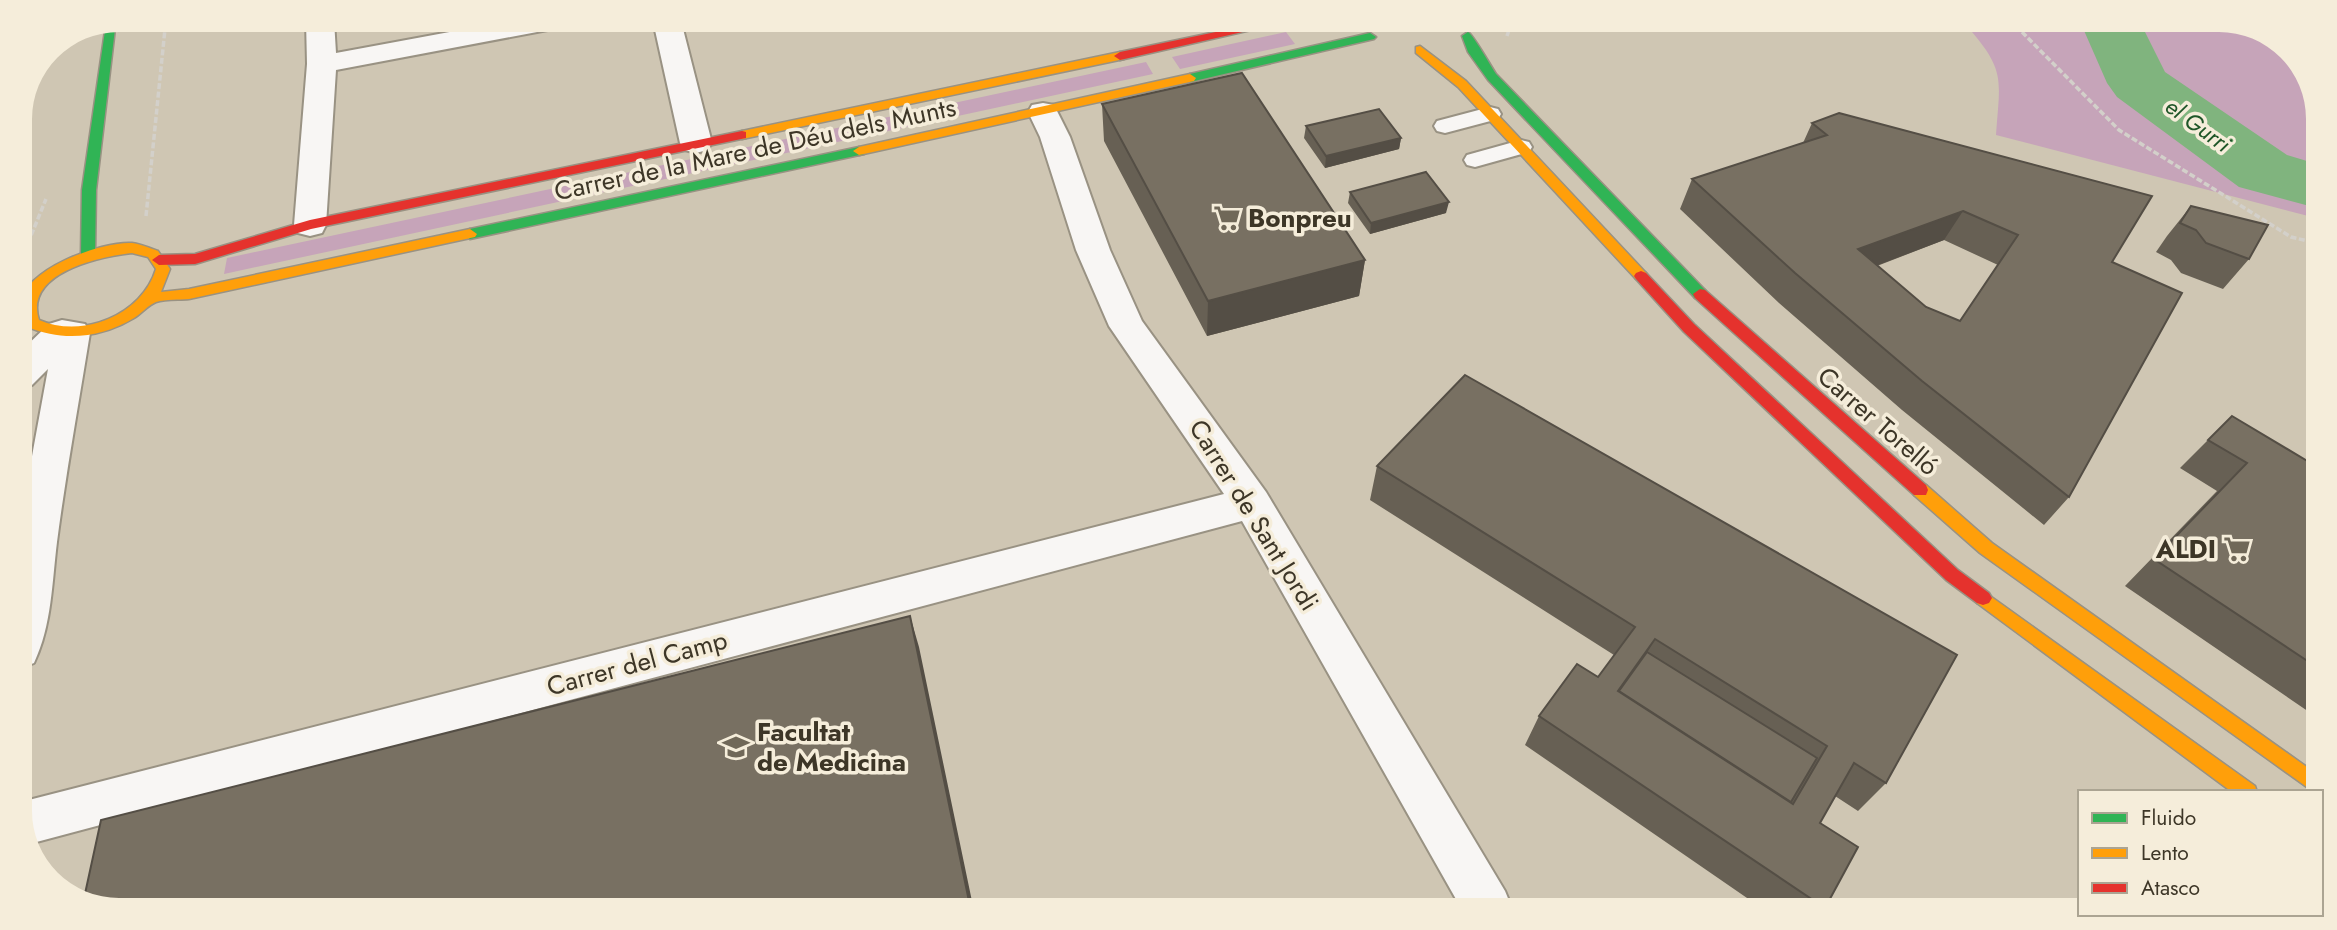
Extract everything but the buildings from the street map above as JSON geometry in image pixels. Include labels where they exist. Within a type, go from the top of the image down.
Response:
[{"type":"street","points":[[88,255],[89,190],[111,32]]},
{"type":"street","points":[[310,225],[322,64],[321,32]]},
{"type":"street","points":[[322,64],[494,32]]},
{"type":"street","points":[[670,32],[696,144]]},
{"type":"street","name":"Carrer de la Mare de Déu dels Munts","points":[[159,260],[195,259],[310,225],[1233,32]]},
{"type":"street","points":[[1364,32],[1388,45]]},
{"type":"street","points":[[1469,32],[1447,47],[1414,50],[1462,84],[1689,328],[1952,575],[2245,790]]},
{"type":"street","name":"Carrer Torelló","points":[[1472,32],[1474,52],[1492,77],[1708,303],[1749,340],[1986,548],[2306,777]]},
{"type":"street","name":"Carrer de la Mare de Déu dels Munts","points":[[149,298],[190,295],[1043,112],[1370,37]]},
{"type":"street","name":"Carrer de Sant Jordi","points":[[1043,112],[1055,137],[1093,250],[1127,326],[1252,503],[1482,898]]},
{"type":"street","points":[[32,295],[55,271],[88,255],[106,250],[132,248],[149,252],[159,260],[163,274],[149,298],[111,323],[67,333],[40,329],[32,324]]},
{"type":"street","points":[[32,364],[67,333]]},
{"type":"street","points":[[32,518],[67,333]]},
{"type":"street","name":"Carrer del Camp","points":[[32,821],[1252,503]]},
{"type":"lane","points":[[1445,126],[1490,114]]},
{"type":"lane","points":[[1475,160],[1521,147]]},
{"type":"path","points":[[145,224],[165,32]]},
{"type":"path","points":[[2022,32],[2119,130],[2291,237],[2305,240]]},
{"type":"path","points":[[32,233],[46,199]]},
{"type":"shaded area","points":[[1286,32],[1295,44],[1180,69],[1172,57]]},
{"type":"shaded area","points":[[1972,32],[2230,32],[2257,40],[2272,49],[2288,65],[2304,101],[2305,215],[1996,135],[1998,76],[1980,41]]},
{"type":"shaded area","points":[[1146,62],[1153,74],[224,274],[227,258]]},
{"type":"waterway","name":"el Gurri","points":[[2115,32],[2139,83],[2263,171],[2305,183]]},
{"type":"traffic: fast","points":[[88,255],[89,190],[111,32]]},
{"type":"traffic: fast","points":[[1468,36],[1474,52],[1492,77],[1700,294]]},
{"type":"traffic: fast","points":[[1190,78],[1370,37]]},
{"type":"traffic: fast","points":[[470,234],[859,151]]},
{"type":"traffic: slow","points":[[1420,50],[1462,84],[1641,276]]},
{"type":"traffic: slow","points":[[742,135],[1120,56]]},
{"type":"traffic: slow","points":[[859,151],[1190,78]]},
{"type":"traffic: slow","points":[[149,298],[189,294],[470,234]]},
{"type":"traffic: slow","points":[[32,320],[33,323],[49,330],[68,332],[110,324],[130,314],[146,301],[158,286],[163,269],[153,254],[132,248]]},
{"type":"traffic: slow","points":[[32,292],[43,279],[60,268],[99,254],[132,248]]},
{"type":"traffic: slow","points":[[1920,490],[1986,548],[2306,777]]},
{"type":"traffic: slow","points":[[1983,598],[2245,790]]},
{"type":"traffic: jam","points":[[1120,56],[1233,32]]},
{"type":"traffic: jam","points":[[159,260],[195,259],[310,225],[742,135]]},
{"type":"traffic: jam","points":[[1641,276],[1689,328],[1952,575],[1983,598]]},
{"type":"traffic: jam","points":[[1700,294],[1920,490]]},
{"type":"place","name":"Bonpreu","points":[[1227,218]]},
{"type":"place","name":"ALDI","points":[[2237,549]]},
{"type":"place","name":"Facultat de Medicina","points":[[736,747]]}]
